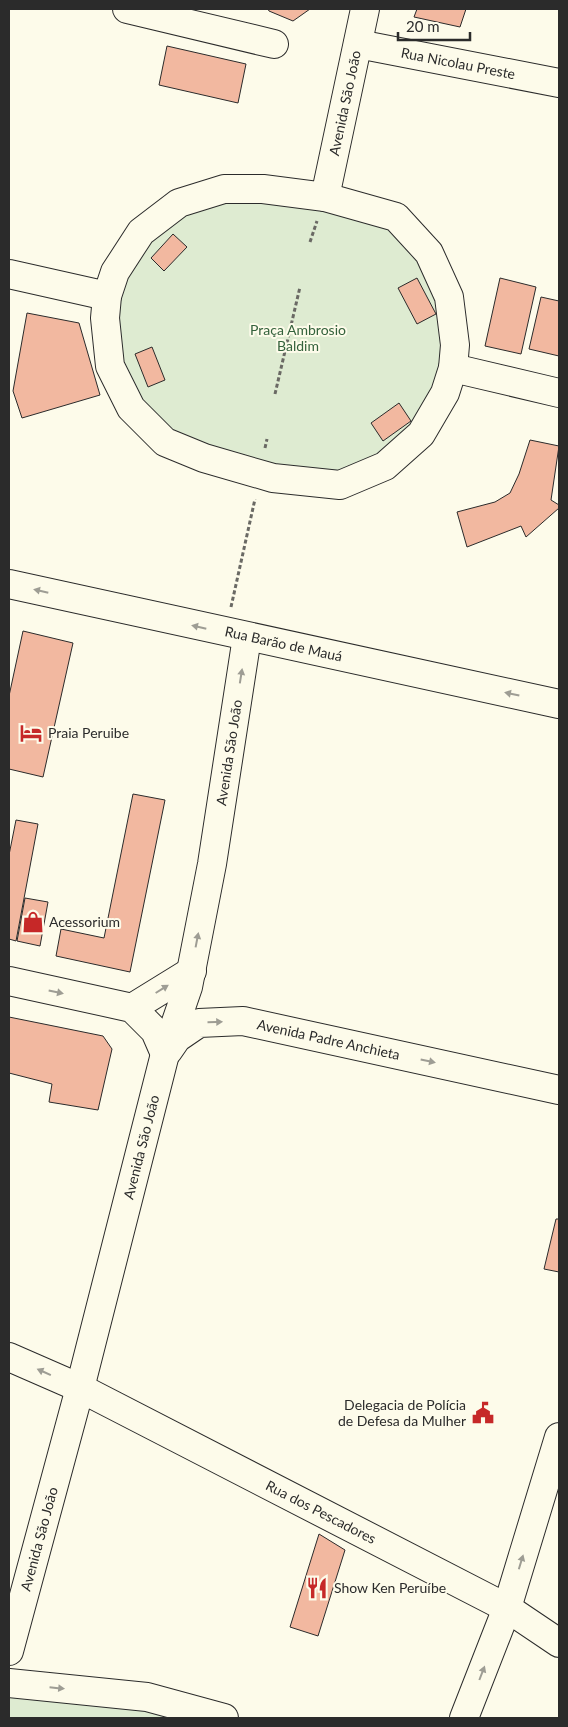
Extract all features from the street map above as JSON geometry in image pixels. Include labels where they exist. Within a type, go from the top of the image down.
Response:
[{"type":"main road","points":[[127,9],[274,44]]},
{"type":"main road","name":"Avenida São João","points":[[325,198],[365,9]]},
{"type":"main road","name":"Rua Nicolau Preste","points":[[358,44],[559,83]]},
{"type":"main road","points":[[264,188],[325,198],[396,217],[429,253],[449,296],[455,345],[453,368],[445,393],[421,434],[385,466],[340,485],[273,478],[204,458],[165,442],[131,408],[110,366],[104,318],[107,296],[115,272],[141,232],[179,203],[224,189],[264,188]]},
{"type":"main road","points":[[9,274],[107,296]]},
{"type":"main road","points":[[453,368],[559,393]]},
{"type":"main road","name":"Rua Barão de Mauá","points":[[9,584],[559,704]]},
{"type":"main road","name":"Avenida São João","points":[[9,1651],[80,1388],[165,1054],[192,971],[212,864],[236,635]]},
{"type":"main road","points":[[132,1008],[192,971]]},
{"type":"main road","points":[[9,981],[132,1008],[155,1031],[165,1054]]},
{"type":"main road","name":"Avenida Padre Anchieta","points":[[165,1054],[177,1038],[199,1023],[243,1021],[559,1090]]},
{"type":"main road","name":"Rua dos Pescadores","points":[[9,1357],[80,1388],[507,1608],[559,1643]]},
{"type":"main road","points":[[464,1718],[507,1608],[559,1437]]},
{"type":"main road","points":[[9,1683],[147,1698],[224,1718]]},
{"type":"path","points":[[275,394],[300,287]]},
{"type":"path","points":[[236,635],[267,439]]},
{"type":"green space","name":"Praça Ambrosio Baldim","points":[[226,198],[323,206],[390,225],[421,258],[441,299],[445,366],[414,429],[380,459],[339,476],[275,469],[171,434],[138,403],[119,363],[116,297],[148,238],[184,211]]},
{"type":"green space","points":[[9,1683],[222,1718],[9,1718]]},
{"type":"building","points":[[268,9],[310,9],[293,21]]},
{"type":"building","points":[[417,9],[466,9],[460,27],[414,17]]},
{"type":"building","points":[[167,46],[246,64],[238,103],[159,85]]},
{"type":"building","points":[[173,234],[187,247],[164,271],[151,258]]},
{"type":"building","points":[[417,278],[436,314],[417,324],[398,288]]},
{"type":"building","points":[[500,278],[536,287],[521,354],[485,346]]},
{"type":"building","points":[[541,297],[559,301],[559,356],[529,349]]},
{"type":"building","points":[[27,313],[79,323],[100,395],[22,418],[13,391]]},
{"type":"building","points":[[152,347],[165,380],[148,387],[135,354]]},
{"type":"building","points":[[399,403],[411,421],[383,441],[371,423]]},
{"type":"building","points":[[530,440],[559,446],[551,500],[559,505],[559,508],[526,537],[521,526],[467,547],[457,512],[495,502],[510,493],[519,474]]},
{"type":"building","name":"Praia Peruibe","points":[[23,631],[73,643],[43,777],[9,769],[9,696]]},
{"type":"building","points":[[133,794],[165,800],[130,972],[56,956],[61,929],[104,938]]},
{"type":"building","points":[[16,820],[38,824],[16,941],[9,939],[9,855]]},
{"type":"building","name":"Acessorium","points":[[25,898],[48,902],[40,946],[17,941]]},
{"type":"building","points":[[9,1017],[103,1036],[112,1049],[98,1110],[49,1102],[52,1084],[9,1073]]},
{"type":"building","points":[[556,1219],[559,1219],[559,1272],[544,1269]]},
{"type":"building","name":"Show Ken Peruíbe","points":[[319,1534],[345,1550],[318,1636],[290,1627]]},
{"type":"place","name":"Praia Peruibe","points":[[31,733]]},
{"type":"place","name":"Acessorium","points":[[33,922]]},
{"type":"place","name":"Delegacia de Polícia de Defesa da Mulher","points":[[483,1413]]},
{"type":"place","name":"Show Ken Peruíbe","points":[[317,1588]]}]
